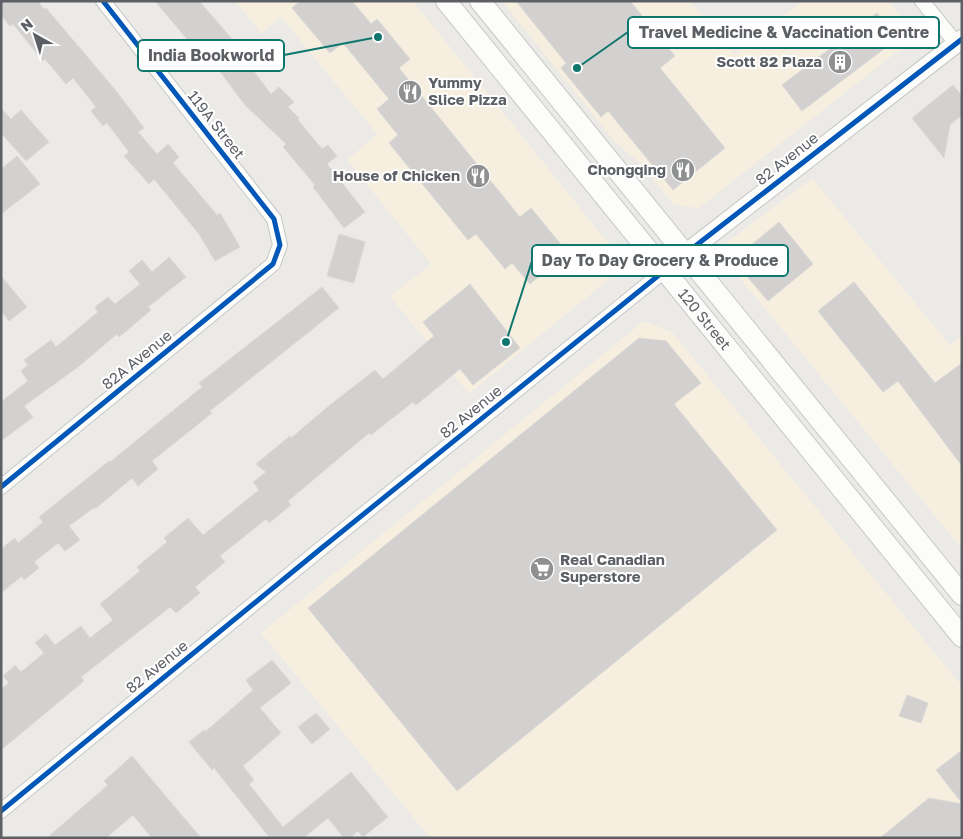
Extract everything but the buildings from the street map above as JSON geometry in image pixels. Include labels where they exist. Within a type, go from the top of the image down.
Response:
[{"type":"main road","name":"120 Street","points":[[446,1],[590,177],[664,272],[954,621],[962,637]]},
{"type":"main road","name":"120 Street","points":[[480,1],[962,595]]},
{"type":"street","name":"119A Street","points":[[104,1],[274,219],[280,245]]},
{"type":"street","points":[[922,1],[960,44]]},
{"type":"street","name":"82 Avenue","points":[[1,811],[685,254],[960,44]]},
{"type":"street","name":"82A Avenue","points":[[1,487],[273,264],[280,245]]},
{"type":"shaded area","points":[[235,1],[413,1],[626,265],[469,394],[390,296],[431,264],[347,160],[377,134],[281,17],[261,33]]},
{"type":"shaded area","points":[[502,1],[690,1],[734,54],[803,1],[888,1],[917,36],[699,208],[674,205],[638,161],[615,142]]},
{"type":"shaded area","points":[[812,178],[950,345],[962,336],[962,549],[730,266],[726,243]]},
{"type":"shaded area","points":[[644,321],[672,332],[962,686],[962,838],[430,838],[261,633]]},
{"type":"cycle path","points":[[1,487],[273,264],[280,245],[274,219],[103,1]]},
{"type":"cycle path","points":[[1,811],[685,254],[962,39]]},
{"type":"place","name":"India Bookworld","points":[[378,37]]},
{"type":"place","name":"Scott 82 Plaza","points":[[840,62]]},
{"type":"place","name":"Travel Medicine & Vaccination Centre","points":[[577,68]]},
{"type":"place","name":"Yummy Slice Pizza","points":[[410,92]]},
{"type":"place","name":"Chongqing","points":[[683,170]]},
{"type":"place","name":"House of Chicken","points":[[478,176]]},
{"type":"place","name":"Day To Day Grocery & Produce","points":[[506,342]]},
{"type":"place","name":"Real Canadian Superstore","points":[[542,569]]}]
